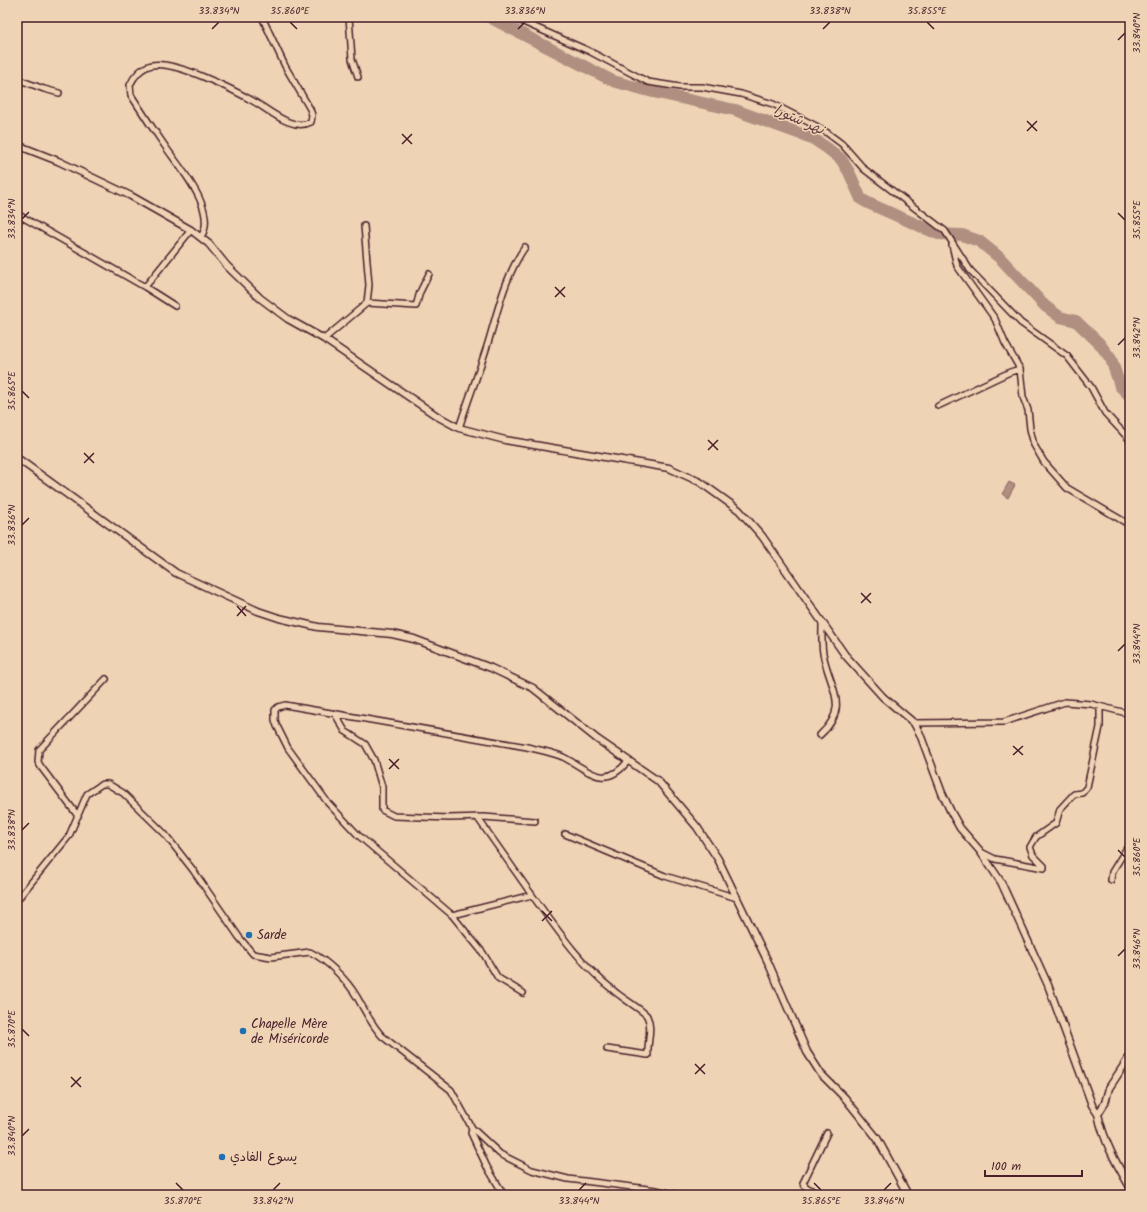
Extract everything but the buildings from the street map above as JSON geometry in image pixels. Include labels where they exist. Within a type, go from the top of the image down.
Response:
[{"type":"street","points":[[17,23],[19,17]]},
{"type":"street","points":[[201,237],[205,230],[203,212],[195,187],[139,108],[131,95],[130,85],[138,73],[145,68],[152,65],[167,66],[203,77],[225,86],[286,120],[300,125],[307,124],[312,119],[310,109],[293,80],[262,17]]},
{"type":"street","points":[[349,17],[352,59],[358,77]]},
{"type":"street","points":[[512,17],[589,51],[648,82],[680,87],[702,87],[740,94],[773,104],[822,130],[842,144],[864,169],[945,231],[970,270],[1021,323],[1067,356],[1091,387],[1105,413],[1130,440]]},
{"type":"street","points":[[17,79],[59,93]]},
{"type":"street","points":[[17,145],[58,161],[131,196],[191,230],[201,237],[260,298],[288,318],[324,339],[437,416],[459,428],[505,440],[603,458],[653,464],[669,468],[695,480],[727,500],[749,520],[762,536],[822,624],[864,676],[883,697],[914,723],[920,734],[942,793],[951,812],[960,828],[980,851],[1001,882],[1048,984],[1092,1105],[1098,1114],[1102,1134],[1109,1153],[1130,1187]]},
{"type":"street","points":[[17,214],[146,287],[175,306]]},
{"type":"street","points":[[364,226],[369,285],[367,303]]},
{"type":"street","points":[[146,287],[191,230]]},
{"type":"street","points":[[951,240],[957,266],[995,319],[1005,343],[1020,369],[1023,397],[1028,410],[1032,440],[1044,462],[1067,488],[1130,525]]},
{"type":"street","points":[[459,428],[502,293],[514,263],[525,247]]},
{"type":"street","points":[[324,339],[367,303],[416,306],[420,292],[429,274]]},
{"type":"street","points":[[938,406],[1010,372],[1020,369]]},
{"type":"street","points":[[17,458],[176,573],[200,585],[279,618],[318,627],[392,634],[414,639],[491,668],[524,683],[541,694],[577,724],[664,786],[697,827],[718,859],[768,962],[807,1052],[821,1074],[846,1098],[877,1138],[908,1195]]},
{"type":"street","points":[[820,735],[833,720],[837,703],[823,656],[822,624]]},
{"type":"street","points":[[78,816],[41,767],[38,754],[39,750],[106,679]]},
{"type":"street","points":[[914,723],[1004,722],[1066,702],[1100,706],[1130,714]]},
{"type":"street","points":[[523,993],[498,978],[483,953],[452,915],[341,818],[288,748],[277,726],[274,715],[278,707],[285,705],[549,752],[563,757],[592,775],[599,776],[613,774],[622,768],[628,761]]},
{"type":"street","points":[[980,851],[1000,860],[1044,868],[1044,866],[1033,855],[1030,847],[1036,837],[1056,822],[1060,809],[1074,794],[1082,793],[1087,787],[1100,727],[1100,706]]},
{"type":"street","points":[[336,714],[345,731],[365,744],[374,760],[382,787],[382,810],[394,816],[477,817],[535,821]]},
{"type":"street","points":[[17,900],[69,836],[87,794],[102,784],[108,784],[123,793],[164,834],[193,870],[239,937],[253,954],[271,957],[310,952],[320,958],[350,986],[373,1026],[382,1036],[451,1090],[472,1128],[500,1154],[532,1170],[568,1179],[656,1190],[678,1195]]},
{"type":"street","points":[[477,817],[560,933],[602,981],[646,1014],[651,1026],[647,1042],[648,1055],[607,1048]]},
{"type":"street","points":[[565,834],[665,876],[737,898]]},
{"type":"street","points":[[1111,880],[1112,872],[1130,843]]},
{"type":"street","points":[[452,915],[532,895]]},
{"type":"street","points":[[1098,1114],[1105,1103],[1109,1088],[1130,1056]]},
{"type":"street","points":[[472,1128],[471,1133],[487,1167],[504,1195]]},
{"type":"street","points":[[821,1195],[806,1187],[803,1183],[827,1133]]},
{"type":"shaded area","points":[[1009,482],[1015,485],[1008,498],[1002,494]]},
{"type":"waterway","name":"نهر شتورا","points":[[489,17],[613,81],[653,92],[735,110],[812,138],[841,159],[849,172],[861,199],[938,234],[962,235],[979,241],[1000,258],[1045,306],[1060,317],[1076,321],[1099,343],[1111,359],[1120,386],[1130,396]]},
{"type":"place","name":"Sarde","points":[[249,935]]},
{"type":"place","name":"Chapelle Mère de Miséricorde","points":[[243,1031]]},
{"type":"place","name":"يسوع الفادي","points":[[222,1157]]}]
